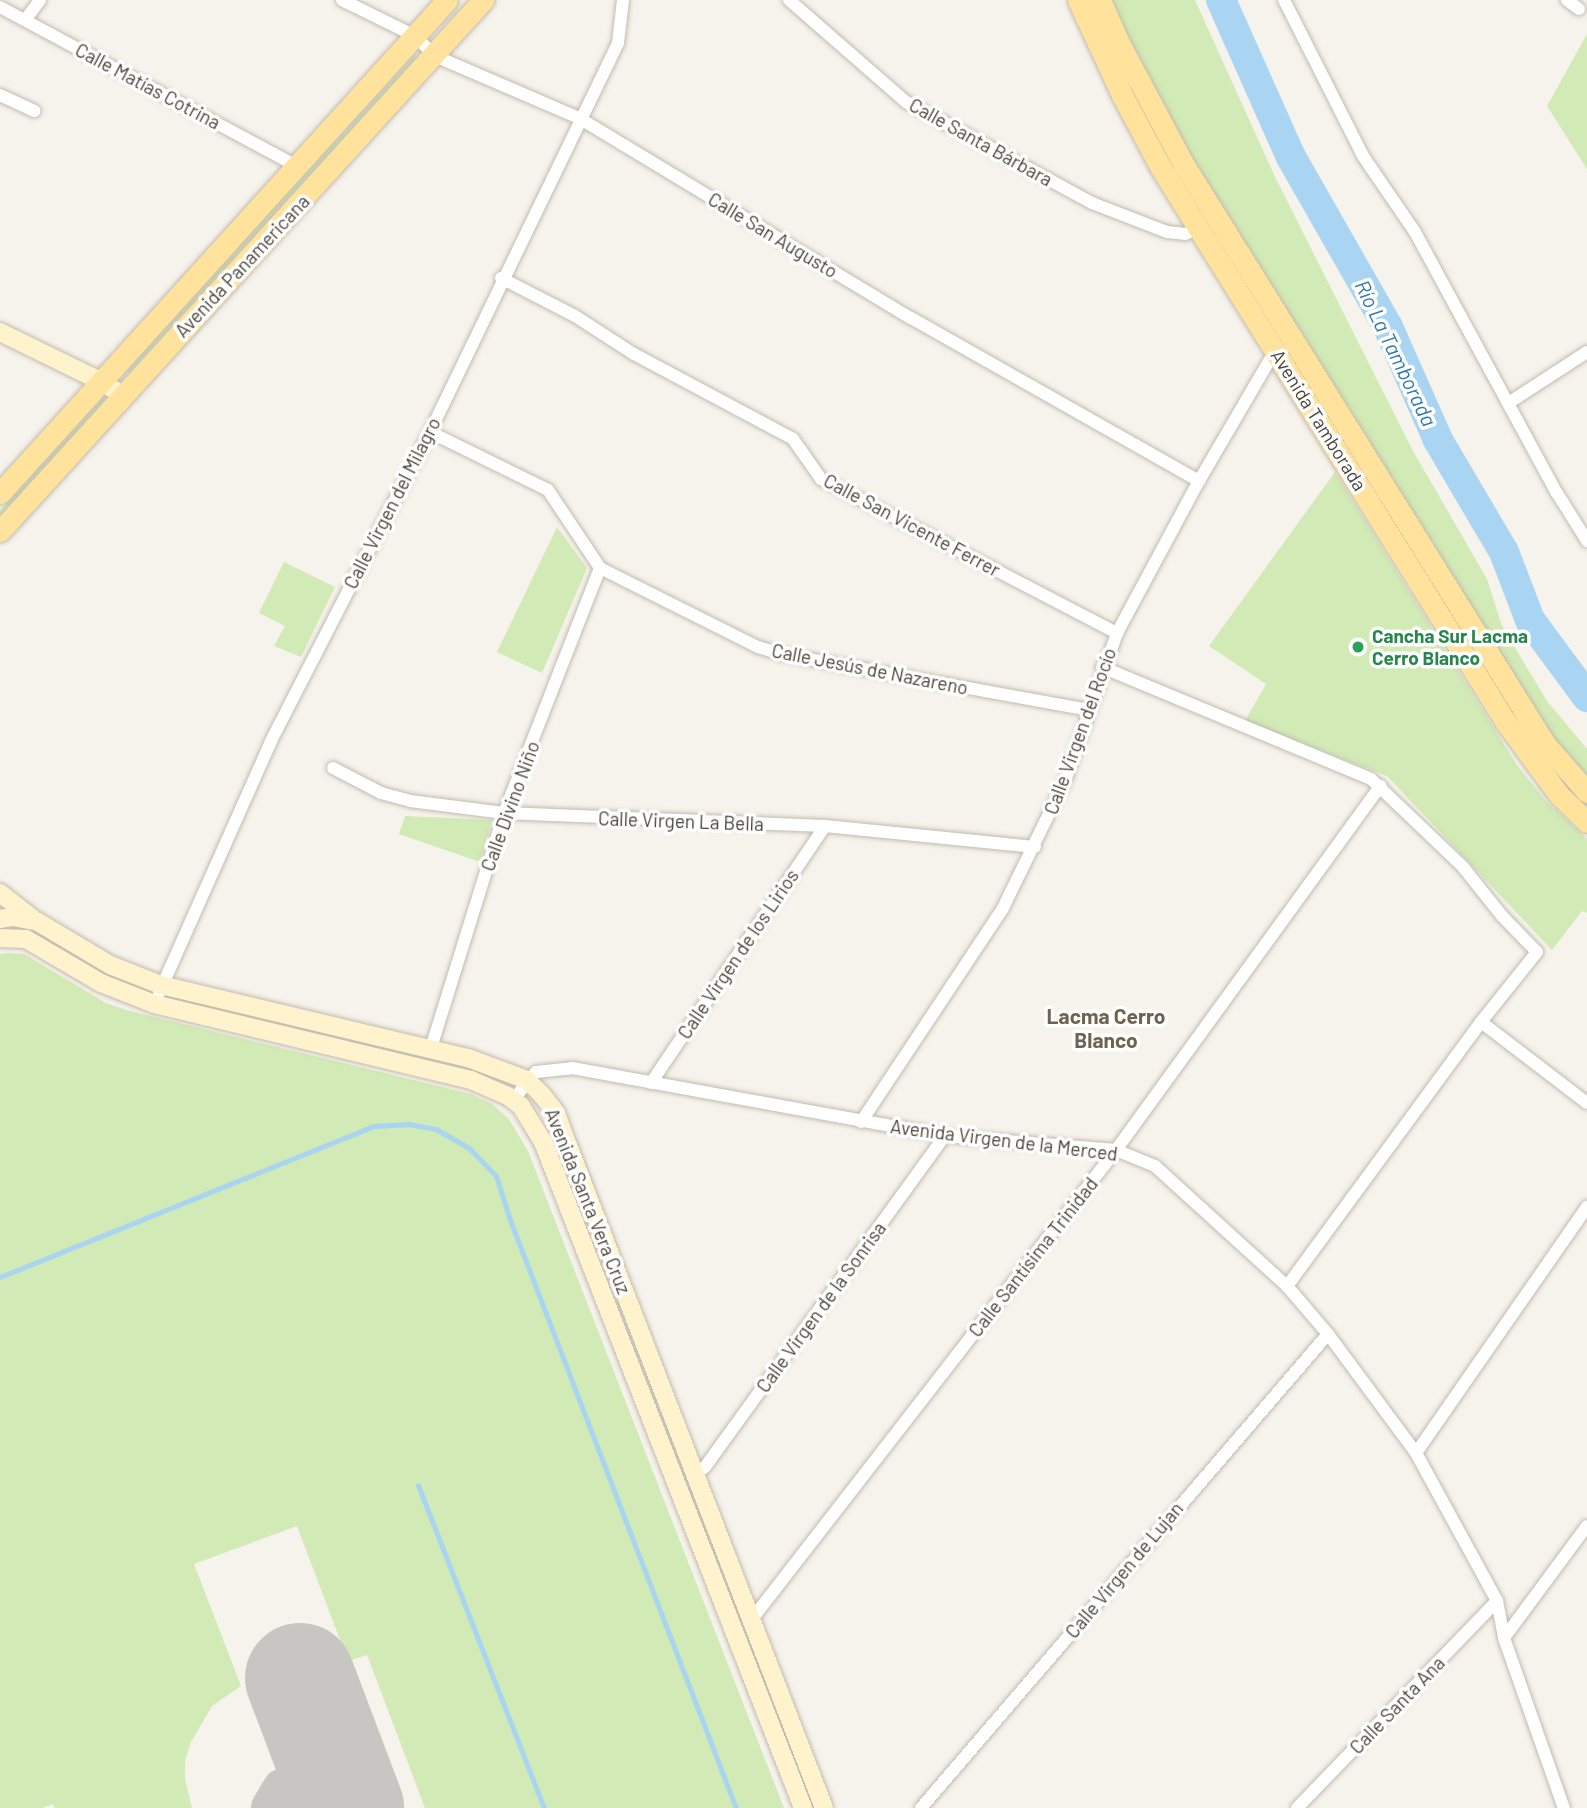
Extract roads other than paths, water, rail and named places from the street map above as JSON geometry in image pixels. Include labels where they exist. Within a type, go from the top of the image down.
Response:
[{"type":"main road","name":"Avenida Panamericana","points":[[0,492],[447,0]]},
{"type":"main road","name":"Avenida Panamericana","points":[[0,531],[435,56],[483,0]]},
{"type":"main road","name":"Avenida Tamborada","points":[[1078,0],[1122,95],[1276,353],[1524,750],[1559,795],[1587,822]]},
{"type":"main road","name":"Avenida Tamborada","points":[[1100,0],[1119,43],[1177,153],[1545,744],[1587,792]]},
{"type":"main road","points":[[0,332],[102,382],[122,395]]},
{"type":"main road","points":[[0,893],[38,922]]},
{"type":"main road","name":"Avenida Santa Vera Cruz","points":[[0,919],[13,917],[38,922],[110,965],[162,985],[431,1048],[489,1064],[527,1080],[556,1113],[824,1808]]},
{"type":"main road","name":"Avenida Santa Vera Cruz","points":[[0,938],[26,939],[101,983],[154,1004],[471,1080],[521,1106],[543,1142],[803,1808]]},
{"type":"street","points":[[25,20],[40,0]]},
{"type":"street","name":"Calle San Augusto","points":[[342,0],[415,36],[435,56],[579,118],[911,318],[1199,481]]},
{"type":"street","name":"Calle Virgen del Milagro","points":[[154,1004],[271,741],[430,432],[579,118],[618,43],[623,0]]},
{"type":"street","name":"Calle Santa Bárbara","points":[[789,0],[906,102],[1092,203],[1167,232],[1185,234],[1199,228]]},
{"type":"street","points":[[1283,0],[1363,156],[1415,232],[1510,402],[1557,493],[1587,541]]},
{"type":"street","points":[[1567,0],[1578,9]]},
{"type":"street","name":"Calle Matías Cotrina","points":[[0,7],[296,166]]},
{"type":"street","points":[[0,95],[35,111]]},
{"type":"street","name":"Calle San Vicente Ferrer","points":[[502,278],[575,316],[634,354],[793,439],[821,478],[1116,633]]},
{"type":"street","name":"Calle Virgen del Rocío","points":[[861,1122],[1003,908],[1065,781],[1102,667],[1116,633],[1199,481],[1276,353],[1295,342]]},
{"type":"street","points":[[1510,402],[1587,352]]},
{"type":"street","name":"Calle Jesús de Nazareno","points":[[430,432],[548,490],[600,568],[758,647],[781,654],[1088,710]]},
{"type":"street","name":"Calle Divino Niño","points":[[431,1048],[504,813],[600,568]]},
{"type":"street","points":[[1102,667],[1371,779],[1463,867],[1502,916],[1537,951],[1481,1021],[1287,1286]]},
{"type":"street","name":"Calle Virgen La Bella","points":[[333,768],[381,793],[410,801],[504,813],[825,826],[1035,847]]},
{"type":"street","name":"Calle Santísima Trinidad","points":[[752,1619],[1116,1150],[1380,786]]},
{"type":"street","name":"Calle Virgen de los Lirios","points":[[651,1083],[825,826]]},
{"type":"street","points":[[1481,1021],[1587,1103]]},
{"type":"street","name":"Avenida Virgen de la Merced","points":[[527,1080],[536,1072],[572,1068],[945,1136],[1116,1150],[1155,1166],[1287,1286],[1328,1334],[1416,1453],[1497,1601],[1504,1638],[1564,1808]]},
{"type":"street","points":[[513,1100],[527,1080]]},
{"type":"street","name":"Calle Virgen de la Sonrisa","points":[[695,1475],[705,1467],[945,1136]]},
{"type":"street","points":[[1416,1453],[1587,1207]]},
{"type":"street","name":"Calle Virgen de Lujan","points":[[921,1808],[1328,1334]]},
{"type":"street","points":[[1504,1638],[1587,1526]]},
{"type":"street","name":"Calle Santa Ana","points":[[1297,1808],[1497,1601]]},
{"type":"waterway","name":"Río La Tamborada","points":[[1221,0],[1291,157],[1388,327],[1438,440],[1504,552],[1530,620],[1587,697]]},
{"type":"waterway","points":[[0,1277],[373,1126],[408,1124],[436,1129],[470,1149],[496,1176],[510,1220],[736,1808]]},
{"type":"waterway","points":[[418,1485],[544,1808]]},
{"type":"place","name":"Cancha Sur Lacma Cerro Blanco","points":[[1358,647]]},
{"type":"district","name":"Lacma Cerro Blanco","points":[[1106,1028]]}]
